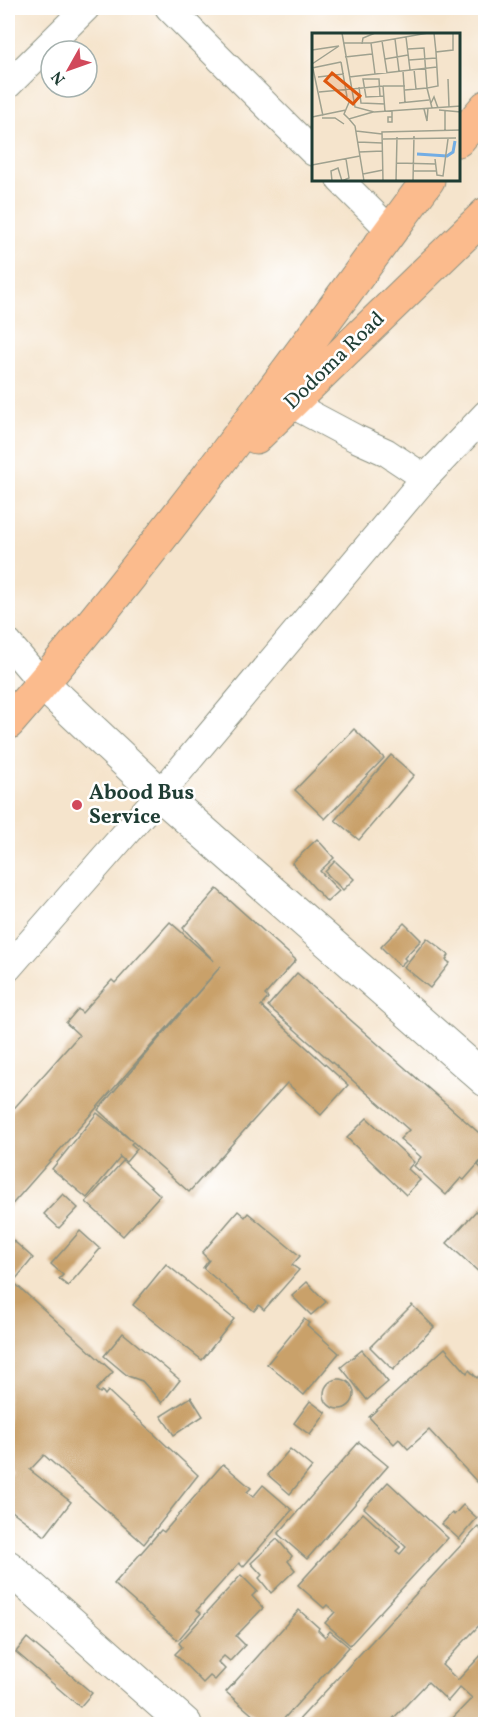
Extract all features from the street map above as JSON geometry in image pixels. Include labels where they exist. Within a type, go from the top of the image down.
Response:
[{"type":"highway","points":[[460,139],[486,107]]},
{"type":"highway","name":"Dodoma Road","points":[[8,723],[184,508],[427,182]]},
{"type":"highway","name":"Dodoma Road","points":[[184,508],[486,214]]},
{"type":"street","points":[[42,683],[160,794],[486,1080]]},
{"type":"street","points":[[8,1567],[185,1725]]},
{"type":"lane","points":[[8,85],[86,8]]},
{"type":"lane","points":[[169,8],[312,151]]},
{"type":"lane","points":[[342,182],[391,231]]},
{"type":"lane","points":[[291,404],[386,452],[425,478]]},
{"type":"lane","points":[[8,968],[160,794],[425,478],[486,414]]},
{"type":"lane","points":[[8,644],[42,683]]},
{"type":"building","points":[[354,729],[384,758],[325,819],[295,790]]},
{"type":"building","points":[[391,755],[414,775],[359,840],[335,820]]},
{"type":"building","points":[[317,839],[334,858],[320,871],[339,891],[327,902],[292,863]]},
{"type":"building","points":[[335,861],[354,879],[343,890],[325,872]]},
{"type":"building","points":[[217,889],[296,960],[265,995],[268,998],[261,1006],[348,1085],[321,1115],[287,1083],[189,1192],[133,1142],[131,1144],[137,1149],[126,1162],[119,1156],[120,1158],[87,1198],[52,1169],[97,1113],[132,1141],[98,1110],[221,966],[8,1209],[8,1113],[79,1035],[66,1023],[78,1009],[82,1013],[112,980],[115,983],[170,922],[214,961],[183,928]]},
{"type":"building","points":[[404,923],[421,940],[404,958],[406,960],[400,966],[381,947]]},
{"type":"building","points":[[427,938],[449,955],[446,960],[450,963],[430,988],[404,967]]},
{"type":"building","points":[[297,973],[486,1139],[486,1155],[464,1180],[461,1178],[446,1195],[414,1166],[421,1157],[400,1139],[409,1130],[268,1006]]},
{"type":"building","points":[[367,1118],[414,1162],[408,1169],[420,1180],[406,1195],[347,1138]]},
{"type":"building","points":[[486,1157],[486,1177],[483,1175],[485,1172],[478,1165]]},
{"type":"building","points":[[123,1161],[160,1195],[123,1236],[86,1202]]},
{"type":"building","points":[[63,1194],[78,1208],[59,1228],[44,1214]]},
{"type":"building","points":[[486,1200],[486,1271],[482,1275],[447,1243]]},
{"type":"building","points":[[238,1211],[245,1217],[248,1213],[300,1256],[292,1265],[299,1270],[264,1310],[259,1305],[254,1311],[203,1268],[209,1260],[202,1253]]},
{"type":"building","points":[[80,1231],[100,1249],[68,1286],[59,1279],[63,1275],[51,1264]]},
{"type":"building","points":[[8,1236],[33,1258],[15,1280],[8,1274]]},
{"type":"building","points":[[166,1264],[234,1319],[202,1360],[133,1305]]},
{"type":"building","points":[[10,1279],[113,1372],[96,1390],[100,1393],[102,1391],[105,1395],[108,1391],[198,1475],[144,1544],[44,1455],[30,1470],[71,1502],[45,1536],[8,1508],[8,1475],[12,1470],[8,1466],[8,1282]]},
{"type":"building","points":[[307,1282],[326,1302],[311,1315],[292,1296]]},
{"type":"building","points":[[412,1305],[434,1327],[393,1370],[370,1347]]},
{"type":"building","points":[[304,1319],[309,1323],[307,1325],[339,1353],[304,1395],[267,1364]]},
{"type":"building","points":[[123,1333],[180,1380],[162,1403],[142,1381],[128,1376],[104,1356]]},
{"type":"building","points":[[445,1348],[467,1373],[469,1370],[477,1378],[486,1369],[486,1478],[479,1484],[429,1430],[408,1449],[399,1439],[394,1444],[369,1417]]},
{"type":"building","points":[[362,1350],[388,1382],[367,1400],[341,1367]]},
{"type":"building","points":[[339,1379],[345,1380],[353,1388],[353,1400],[345,1408],[339,1409],[333,1408],[325,1400],[324,1394],[325,1388],[333,1380]]},
{"type":"building","points":[[191,1397],[203,1416],[174,1435],[161,1416]]},
{"type":"building","points":[[310,1401],[326,1413],[310,1435],[294,1423]]},
{"type":"building","points":[[359,1442],[388,1466],[307,1559],[278,1534]]},
{"type":"building","points":[[290,1449],[312,1467],[290,1494],[268,1475]]},
{"type":"building","points":[[223,1464],[251,1488],[247,1492],[253,1497],[263,1485],[292,1510],[243,1567],[239,1563],[197,1610],[201,1613],[178,1640],[114,1584],[161,1530],[164,1532]]},
{"type":"building","points":[[388,1482],[448,1538],[350,1645],[325,1623],[335,1612],[327,1605],[324,1608],[298,1585],[363,1513],[400,1547],[396,1551],[400,1554],[406,1547],[364,1508]]},
{"type":"building","points":[[463,1505],[477,1518],[459,1539],[442,1524]]},
{"type":"building","points":[[478,1527],[486,1534],[486,1618],[442,1665],[458,1680],[486,1650],[486,1724],[447,1724],[472,1698],[460,1687],[448,1701],[428,1682],[388,1724],[295,1724]]},
{"type":"building","points":[[277,1539],[292,1556],[288,1561],[295,1570],[271,1593],[259,1578],[262,1575],[251,1563]]},
{"type":"building","points":[[241,1575],[257,1591],[252,1596],[263,1608],[236,1636],[245,1645],[230,1661],[224,1656],[218,1662],[225,1669],[215,1680],[210,1676],[203,1683],[175,1654],[182,1647],[179,1643]]},
{"type":"building","points":[[299,1610],[319,1628],[318,1630],[325,1637],[330,1631],[349,1647],[279,1724],[263,1724],[226,1692]]},
{"type":"building","points":[[27,1638],[92,1693],[80,1707],[16,1652]]},
{"type":"place","name":"Abood Bus Service","points":[[77,805]]}]
